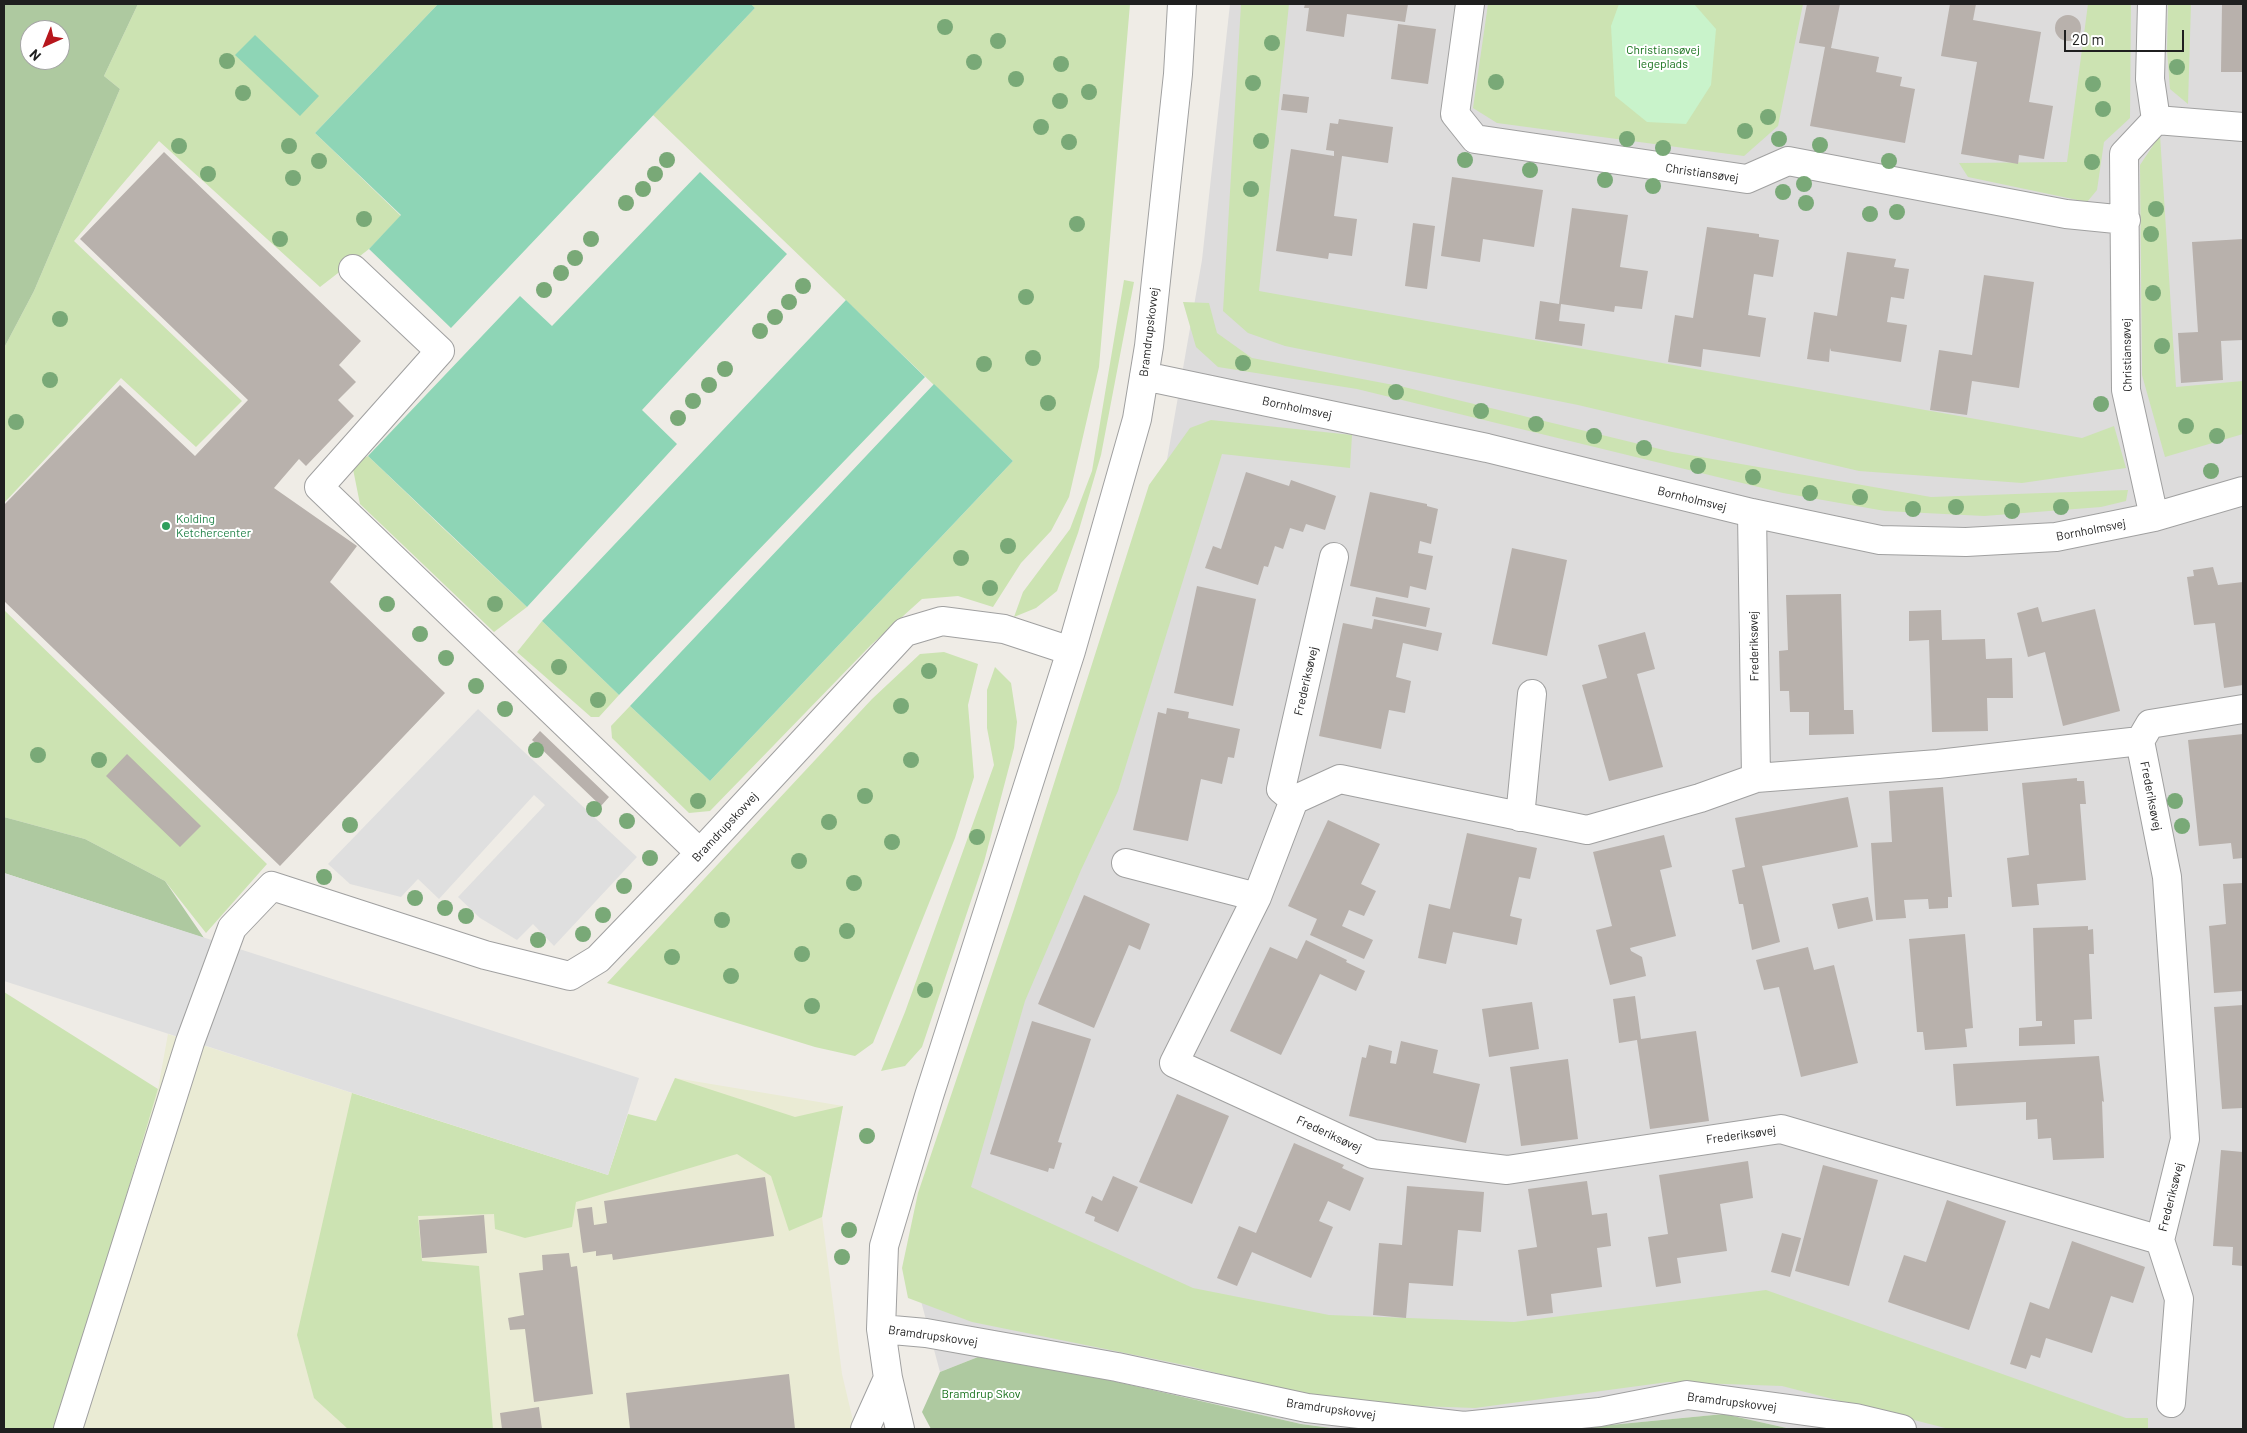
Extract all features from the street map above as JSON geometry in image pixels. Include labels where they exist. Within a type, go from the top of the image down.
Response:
[{"type":"street","name":"Bramdrupskovvej","points":[[900,1429],[888,1378],[882,1329],[884,1246],[929,1096],[1071,651],[1137,419],[1149,346],[1178,74],[1182,4]]},
{"type":"street","name":"Christiansøvej","points":[[1470,4],[1455,114],[1475,139],[1747,180],[1788,161],[2066,214],[2126,220]]},
{"type":"street","points":[[2152,4],[2150,79],[2156,120],[2243,127]]},
{"type":"street","name":"Christiansøvej","points":[[2154,517],[2126,390],[2124,154],[2156,120]]},
{"type":"street","points":[[353,269],[440,351],[319,487],[700,854]]},
{"type":"street","name":"Bornholmsvej","points":[[1144,376],[1487,448],[1752,513],[1880,540],[1966,542],[2056,537],[2154,517],[2243,491]]},
{"type":"street","name":"Frederiksøvej","points":[[1752,513],[1756,778]]},
{"type":"street","name":"Frederiksøvej","points":[[1334,557],[1281,789],[1294,800],[1257,898],[1174,1063],[1373,1154],[1507,1170],[1781,1129],[2160,1240],[2184,1139],[2167,877],[2140,741]]},
{"type":"street","name":"Bramdrupskovvej","points":[[68,1429],[190,1042],[232,928],[272,886],[485,955],[570,976],[598,959],[700,854],[905,632],[942,621],[986,626],[1004,629],[1071,651]]},
{"type":"street","points":[[1520,817],[1532,694]]},
{"type":"street","points":[[1294,800],[1340,779],[1586,830],[1700,798],[1756,778],[1938,764],[2140,741],[2150,724],[2243,709]]},
{"type":"street","points":[[1126,863],[1257,898]]},
{"type":"street","points":[[2160,1240],[2179,1299],[2171,1403]]},
{"type":"street","name":"Bramdrupskovvej","points":[[882,1329],[926,1333],[1117,1367],[1307,1408],[1464,1426],[1600,1412],[1688,1395],[1856,1418],[1902,1429]]},
{"type":"street","points":[[865,1429],[888,1378]]},
{"type":"shaded area","points":[[1230,4],[2243,4],[2243,1429],[1791,1429],[1724,1414],[1569,1429],[1338,1429],[1301,1424],[1074,1372],[978,1357],[940,1372],[910,1260],[1165,471],[1202,260]]},
{"type":"shaded area","points":[[478,709],[637,857],[554,946],[533,924],[517,940],[480,918],[458,897],[545,805],[534,795],[439,899],[418,879],[401,897],[350,884],[328,864]]},
{"type":"shaded area","points":[[4,873],[639,1078],[608,1175],[4,981]]},
{"type":"green space","points":[[4,4],[138,4],[104,76],[120,89],[34,291],[4,348]]},
{"type":"green space","points":[[138,4],[438,4],[315,133],[401,216],[369,249],[320,287],[159,141],[74,241],[242,401],[196,447],[121,378],[4,503],[4,348],[34,291],[120,89],[104,76]]},
{"type":"green space","points":[[438,4],[751,4],[755,8],[451,328],[369,249],[401,215],[315,133]]},
{"type":"green space","points":[[751,4],[1130,4],[1099,367],[1069,497],[1051,531],[1021,563],[993,607],[958,596],[922,599],[871,645],[710,811],[689,813],[612,738],[611,726],[630,706],[710,781],[1013,461],[653,115],[755,8]]},
{"type":"green space","points":[[1241,4],[1289,4],[1259,291],[2082,438],[2114,426],[2126,468],[2022,483],[1859,471],[1578,405],[1285,346],[1248,333],[1223,311]]},
{"type":"green space","points":[[1488,4],[1803,4],[1778,126],[1744,156],[1497,123],[1473,108]]},
{"type":"green space","name":"Christiansøvej legeplads","points":[[1619,4],[1694,4],[1716,29],[1711,85],[1686,124],[1647,122],[1615,96],[1611,26]]},
{"type":"green space","points":[[2088,4],[2131,4],[2130,118],[2104,142],[2097,190],[2087,202],[1968,177],[1959,163],[2067,162]]},
{"type":"green space","points":[[2168,4],[2191,4],[2188,104],[2170,89],[2167,51]]},
{"type":"green space","points":[[255,35],[319,96],[300,116],[235,55]]},
{"type":"green space","points":[[2160,135],[2176,387],[2243,381],[2243,434],[2165,457],[2142,375],[2140,165]]},
{"type":"green space","points":[[700,172],[787,254],[642,410],[677,444],[527,607],[368,456],[520,296],[552,326]]},
{"type":"green space","points":[[1124,280],[1134,282],[1101,455],[1078,533],[1057,591],[1036,608],[1014,617],[1023,592],[1070,529],[1092,471]]},
{"type":"green space","points":[[846,300],[925,377],[619,695],[542,621]]},
{"type":"green space","points":[[1183,302],[1209,303],[1217,333],[1252,358],[1404,387],[1672,452],[1931,497],[2128,490],[2126,501],[2101,507],[1984,516],[1885,511],[1783,493],[1357,389],[1218,367],[1196,347]]},
{"type":"green space","points":[[934,384],[1013,461],[710,781],[630,706]]},
{"type":"green space","points":[[1211,420],[1352,435],[1350,468],[1222,454],[1118,791],[1081,870],[1025,1001],[971,1187],[1193,1288],[1329,1315],[1514,1322],[1766,1290],[2126,1418],[2148,1418],[2148,1429],[1949,1429],[1782,1386],[1668,1382],[1475,1408],[1335,1403],[1189,1366],[972,1322],[908,1298],[902,1268],[918,1193],[1014,909],[1149,485],[1190,428]]},
{"type":"green space","points":[[368,456],[527,607],[494,632],[360,504],[352,464]]},
{"type":"green space","points":[[4,610],[267,864],[206,933],[165,881],[85,839],[4,817]]},
{"type":"green space","points":[[542,621],[619,695],[599,717],[591,717],[517,652]]},
{"type":"green space","points":[[944,652],[978,664],[968,705],[974,777],[955,838],[873,1043],[855,1056],[815,1047],[607,983],[872,699],[920,654]]},
{"type":"green space","points":[[995,667],[1011,683],[1017,722],[1014,748],[984,862],[922,1047],[905,1066],[881,1071],[905,1012],[994,765],[987,728],[987,690]]},
{"type":"green space","points":[[4,817],[85,839],[165,881],[204,938],[4,873]]},
{"type":"green space","points":[[4,992],[158,1089],[57,1429],[4,1429]]},
{"type":"green space","points":[[168,1034],[608,1175],[656,1121],[675,1078],[843,1106],[822,1217],[842,1374],[855,1429],[57,1429],[158,1089]]},
{"type":"green space","points":[[675,1078],[795,1117],[843,1106],[822,1217],[789,1231],[771,1176],[737,1154],[576,1202],[572,1227],[525,1238],[495,1229],[494,1214],[418,1216],[422,1261],[479,1266],[493,1429],[348,1429],[314,1398],[297,1335],[352,1093],[608,1175],[628,1114],[656,1121]]},
{"type":"green space","name":"Bramdrup Skov","points":[[978,1357],[1074,1372],[1301,1424],[1338,1429],[931,1429],[922,1412],[940,1372]]},
{"type":"green space","points":[[1724,1414],[1791,1429],[1569,1429]]},
{"type":"building","points":[[1305,4],[1408,4],[1405,22],[1347,14],[1344,37],[1306,31],[1309,8],[1304,8]]},
{"type":"building","points":[[1807,4],[1840,4],[1831,48],[1879,57],[1876,72],[1902,77],[1900,86],[1915,89],[1905,143],[1810,126],[1825,47],[1799,43]]},
{"type":"building","points":[[1950,4],[1976,4],[1973,20],[2041,32],[2029,102],[2053,106],[2044,159],[2019,155],[2018,164],[1961,154],[1977,62],[1941,56]]},
{"type":"building","points":[[2222,4],[2243,4],[2243,72],[2221,72]]},
{"type":"building","points":[[2068,15],[2077,19],[2081,28],[2077,37],[2068,41],[2059,37],[2055,28],[2059,19]]},
{"type":"building","points":[[1398,24],[1436,29],[1428,84],[1391,79]]},
{"type":"building","points":[[1283,94],[1309,97],[1307,113],[1281,110]]},
{"type":"building","points":[[1339,119],[1393,127],[1388,163],[1342,156],[1334,216],[1357,219],[1352,256],[1329,253],[1328,259],[1276,251],[1291,149],[1334,156],[1334,151],[1326,150],[1330,123],[1338,124]]},
{"type":"building","name":"Kolding Ketchercenter","points":[[164,152],[361,341],[339,365],[356,382],[338,400],[354,416],[306,466],[299,459],[274,488],[357,546],[330,582],[445,693],[280,866],[4,601],[4,505],[120,385],[195,456],[248,400],[80,239]]},
{"type":"building","points":[[1452,177],[1543,190],[1534,247],[1483,239],[1480,262],[1441,256]]},
{"type":"building","points":[[1572,208],[1628,215],[1620,267],[1648,271],[1642,309],[1615,306],[1614,312],[1561,304],[1559,321],[1585,324],[1582,346],[1535,339],[1540,301],[1559,304]]},
{"type":"building","points":[[1413,223],[1435,226],[1427,289],[1405,286]]},
{"type":"building","points":[[1707,227],[1759,234],[1759,237],[1779,240],[1773,277],[1754,274],[1748,315],[1766,318],[1760,357],[1703,349],[1701,367],[1668,362],[1675,315],[1693,318]]},
{"type":"building","points":[[2243,239],[2243,340],[2221,341],[2223,380],[2181,383],[2178,333],[2198,332],[2192,242]]},
{"type":"building","points":[[1847,252],[1896,259],[1894,267],[1909,269],[1904,299],[1891,297],[1887,322],[1907,325],[1901,362],[1831,351],[1830,348],[1829,362],[1807,359],[1814,312],[1837,316]]},
{"type":"building","points":[[1984,275],[2034,282],[2019,388],[1972,381],[1967,415],[1930,410],[1939,350],[1972,355]]},
{"type":"building","points":[[1246,472],[1289,486],[1291,480],[1336,496],[1325,530],[1306,524],[1303,532],[1290,528],[1283,549],[1275,546],[1268,567],[1264,566],[1258,585],[1205,568],[1213,546],[1221,549]]},
{"type":"building","points":[[1370,492],[1427,504],[1427,506],[1438,509],[1431,544],[1420,541],[1418,553],[1433,556],[1426,590],[1410,586],[1408,598],[1350,586]]},
{"type":"building","points":[[1512,548],[1567,560],[1547,656],[1492,644]]},
{"type":"building","points":[[2213,567],[2218,585],[2243,582],[2243,685],[2224,688],[2215,623],[2194,625],[2187,577],[2194,576],[2193,570]]},
{"type":"building","points":[[1197,586],[1256,599],[1233,706],[1174,693]]},
{"type":"building","points":[[1841,594],[1844,710],[1853,710],[1854,734],[1809,735],[1809,712],[1790,712],[1789,691],[1780,691],[1779,651],[1788,650],[1786,595]]},
{"type":"building","points":[[1376,597],[1430,608],[1426,627],[1372,616]]},
{"type":"building","points":[[2038,607],[2042,622],[2095,609],[2120,711],[2063,726],[2045,652],[2028,657],[2017,613]]},
{"type":"building","points":[[1941,610],[1942,640],[1985,639],[1986,659],[2012,658],[2013,698],[1987,698],[1988,731],[1932,732],[1929,640],[1909,641],[1909,611]]},
{"type":"building","points":[[1374,619],[1442,633],[1438,651],[1403,643],[1396,677],[1411,681],[1405,713],[1389,710],[1381,749],[1319,736],[1343,623],[1372,629]]},
{"type":"building","points":[[1645,632],[1655,669],[1637,674],[1663,767],[1609,781],[1582,685],[1607,678],[1598,645]]},
{"type":"building","points":[[1167,708],[1189,712],[1188,718],[1240,729],[1234,758],[1228,757],[1222,784],[1201,779],[1188,841],[1133,830],[1158,712],[1166,714]]},
{"type":"building","points":[[540,731],[609,797],[601,806],[532,740]]},
{"type":"building","points":[[2243,734],[2243,858],[2233,859],[2231,843],[2199,846],[2188,740]]},
{"type":"building","points":[[127,754],[201,826],[180,847],[106,776]]},
{"type":"building","points":[[2077,778],[2077,781],[2084,781],[2086,804],[2080,804],[2086,880],[2037,884],[2039,905],[2012,907],[2007,858],[2029,855],[2022,783]]},
{"type":"building","points":[[1943,787],[1952,897],[1948,897],[1948,908],[1929,909],[1928,899],[1904,900],[1906,918],[1876,920],[1871,843],[1892,842],[1889,791]]},
{"type":"building","points":[[1848,797],[1858,847],[1762,866],[1780,942],[1752,950],[1743,904],[1739,904],[1732,870],[1745,867],[1735,818]]},
{"type":"building","points":[[1328,820],[1380,844],[1361,884],[1376,891],[1364,916],[1349,910],[1342,926],[1373,940],[1364,959],[1310,935],[1317,919],[1288,906]]},
{"type":"building","points":[[1467,833],[1537,848],[1530,879],[1519,877],[1510,916],[1522,919],[1517,945],[1453,932],[1446,964],[1418,958],[1429,904],[1450,909]]},
{"type":"building","points":[[1664,835],[1672,867],[1660,870],[1676,936],[1630,948],[1631,951],[1642,957],[1646,976],[1610,985],[1596,930],[1612,926],[1593,852]]},
{"type":"building","points":[[2243,883],[2243,991],[2214,993],[2209,926],[2226,924],[2223,884]]},
{"type":"building","points":[[1084,895],[1150,924],[1140,950],[1129,945],[1094,1028],[1038,1004]]},
{"type":"building","points":[[1868,897],[1873,921],[1838,929],[1832,904]]},
{"type":"building","points":[[2088,926],[2088,930],[2093,929],[2094,954],[2089,954],[2092,1019],[2074,1020],[2075,1044],[2019,1046],[2019,1028],[2042,1026],[2042,1021],[2036,1021],[2033,928]]},
{"type":"building","points":[[1965,934],[1973,1028],[1965,1029],[1967,1047],[1925,1050],[1923,1032],[1917,1032],[1909,939]]},
{"type":"building","points":[[1306,940],[1365,971],[1356,991],[1320,974],[1281,1055],[1230,1031],[1270,947],[1297,959]]},
{"type":"building","points":[[1808,947],[1814,970],[1834,965],[1858,1063],[1801,1077],[1779,987],[1764,990],[1756,960]]},
{"type":"building","points":[[1635,996],[1641,1039],[1696,1031],[1709,1121],[1650,1129],[1637,1040],[1619,1043],[1613,999]]},
{"type":"building","points":[[1532,1002],[1539,1049],[1489,1057],[1482,1009]]},
{"type":"building","points":[[2243,1005],[2243,1108],[2222,1109],[2214,1007]]},
{"type":"building","points":[[1032,1021],[1091,1039],[1058,1142],[1062,1143],[1054,1169],[1049,1168],[1048,1172],[990,1154]]},
{"type":"building","points":[[1401,1041],[1438,1050],[1433,1073],[1480,1084],[1466,1143],[1349,1116],[1362,1057],[1366,1058],[1369,1045],[1392,1051],[1390,1063],[1396,1064]]},
{"type":"building","points":[[2099,1056],[2104,1102],[2102,1101],[2104,1158],[2053,1160],[2051,1138],[2038,1139],[2037,1119],[2026,1120],[2026,1102],[1956,1106],[1953,1064]]},
{"type":"building","points":[[1568,1059],[1578,1139],[1521,1146],[1510,1067]]},
{"type":"building","points":[[1177,1094],[1229,1116],[1192,1204],[1139,1182]]},
{"type":"building","points":[[1294,1143],[1344,1165],[1342,1168],[1364,1178],[1350,1211],[1328,1201],[1319,1221],[1333,1227],[1311,1278],[1252,1252],[1237,1286],[1217,1278],[1239,1226],[1256,1233]]},
{"type":"building","points":[[2221,1150],[2243,1152],[2243,1266],[2232,1265],[2233,1247],[2213,1246]]},
{"type":"building","points":[[1748,1161],[1753,1198],[1720,1204],[1727,1251],[1677,1258],[1681,1283],[1656,1287],[1648,1237],[1668,1234],[1659,1175]]},
{"type":"building","points":[[1823,1165],[1878,1180],[1849,1286],[1795,1271]]},
{"type":"building","points":[[1113,1176],[1138,1187],[1118,1232],[1094,1221],[1095,1217],[1085,1213],[1092,1196],[1102,1201]]},
{"type":"building","points":[[765,1177],[774,1236],[613,1260],[612,1254],[596,1256],[596,1251],[583,1253],[577,1209],[592,1207],[594,1225],[607,1223],[604,1201]]},
{"type":"building","points":[[1587,1181],[1592,1215],[1607,1213],[1611,1246],[1597,1248],[1602,1287],[1551,1294],[1553,1313],[1527,1316],[1518,1250],[1537,1247],[1528,1189]]},
{"type":"building","points":[[1407,1186],[1484,1192],[1481,1232],[1458,1230],[1453,1286],[1409,1283],[1406,1318],[1373,1315],[1379,1243],[1402,1245]]},
{"type":"building","points":[[1947,1200],[2006,1221],[1969,1330],[1888,1302],[1904,1255],[1926,1262]]},
{"type":"building","points":[[484,1215],[487,1253],[422,1258],[419,1220]]},
{"type":"building","points":[[1782,1233],[1801,1238],[1790,1277],[1771,1272]]},
{"type":"building","points":[[2072,1241],[2145,1267],[2133,1303],[2111,1296],[2092,1353],[2046,1338],[2040,1358],[2031,1355],[2026,1369],[2010,1364],[2030,1302],[2049,1309]]},
{"type":"building","points":[[569,1253],[571,1267],[577,1266],[593,1394],[534,1402],[525,1329],[510,1330],[508,1318],[524,1315],[519,1273],[543,1270],[542,1255]]},
{"type":"building","points":[[789,1374],[795,1429],[630,1429],[626,1393]]},
{"type":"building","points":[[539,1407],[542,1429],[502,1429],[500,1413]]},
{"type":"place","name":"Kolding Ketchercenter","points":[[166,526]]}]
